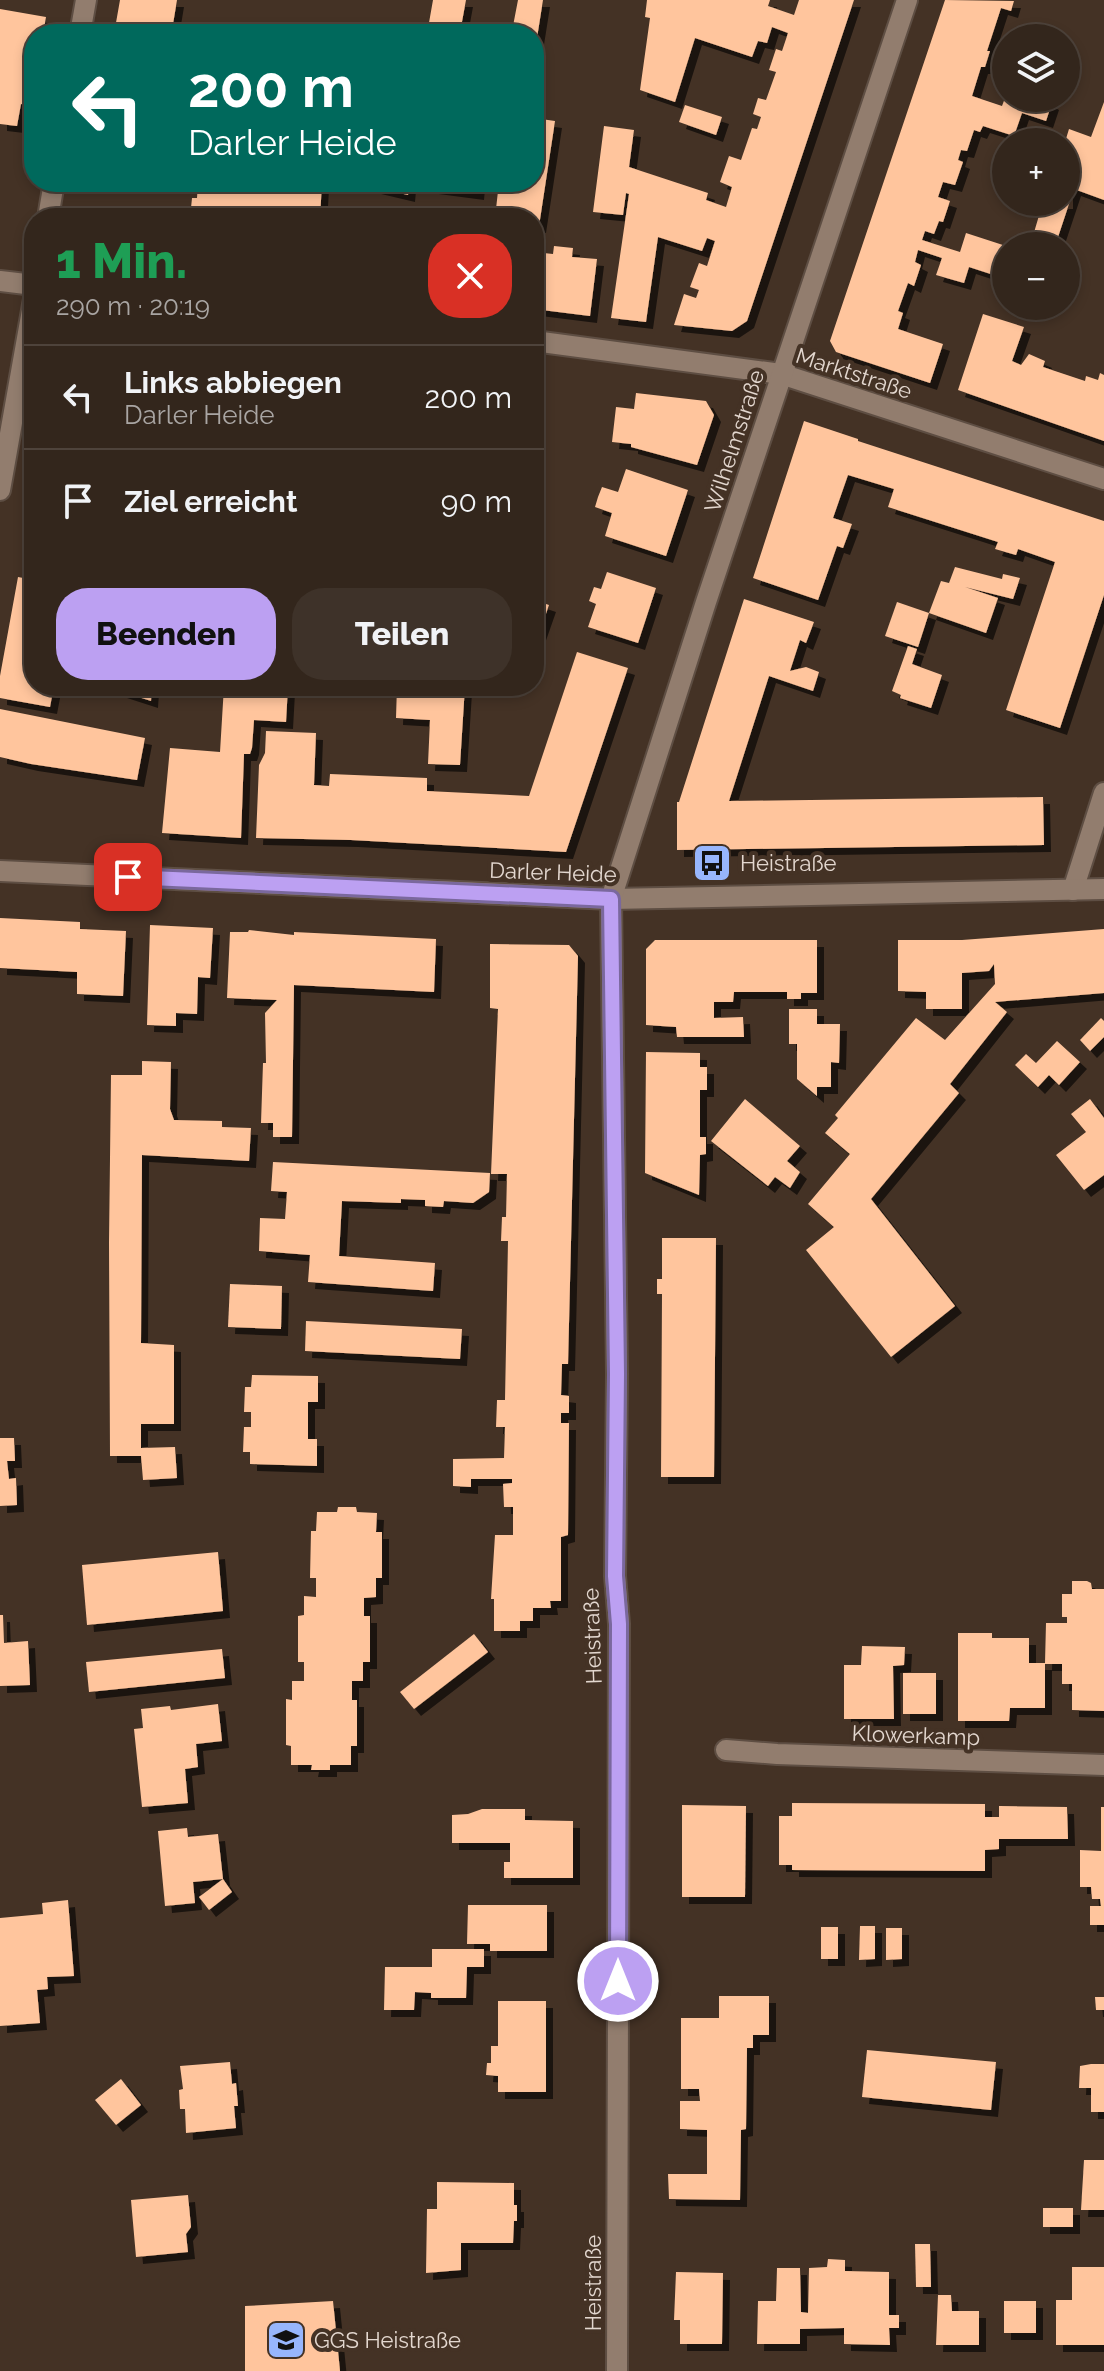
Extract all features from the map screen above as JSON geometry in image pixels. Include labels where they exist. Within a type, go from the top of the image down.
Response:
[{"type":"street","points":[[82,24],[86,0]]},
{"type":"street","name":"Wilhelmstraße","points":[[611,899],[781,374],[907,0]]},
{"type":"street","points":[[0,281],[24,284]]},
{"type":"street","name":"Marktstraße","points":[[544,342],[781,374],[1104,479]]},
{"type":"street","points":[[0,490],[24,355]]},
{"type":"street","points":[[1073,890],[1104,793]]},
{"type":"street","name":"Darler Heide","points":[[0,871],[611,899],[1104,889]]},
{"type":"street","name":"Heistraße","points":[[611,899],[617,1374],[615,1576],[619,1624],[617,2371]]},
{"type":"street","name":"Klowerkamp","points":[[726,1750],[1104,1765]]},
{"type":"building","points":[[120,0],[177,0],[173,24],[116,24]]},
{"type":"building","points":[[433,0],[466,0],[462,24],[429,24]]},
{"type":"building","points":[[518,0],[543,0],[539,24],[513,24]]},
{"type":"building","points":[[647,0],[770,0],[768,6],[794,15],[799,0],[854,0],[747,321],[732,331],[674,325],[684,294],[696,298],[699,290],[690,287],[699,263],[707,266],[715,241],[707,238],[702,251],[658,237],[646,322],[611,318],[629,194],[626,193],[623,215],[593,212],[604,126],[634,130],[629,167],[708,193],[706,200],[726,207],[732,187],[720,182],[729,156],[741,160],[752,128],[757,129],[761,117],[753,114],[758,98],[766,100],[776,72],[769,70],[776,49],[782,51],[788,33],[772,27],[767,43],[758,41],[752,57],[695,38],[675,102],[640,90],[650,18],[645,17]]},
{"type":"building","points":[[945,0],[1014,1],[1011,11],[1001,8],[996,24],[992,24],[987,51],[990,51],[985,67],[981,67],[972,96],[992,103],[992,112],[1049,112],[1046,121],[1022,113],[1017,128],[983,126],[980,132],[974,130],[967,151],[961,150],[958,160],[963,162],[955,185],[943,182],[938,197],[950,201],[943,222],[939,221],[934,234],[925,231],[922,240],[960,252],[966,233],[992,241],[992,274],[969,267],[964,283],[936,275],[942,258],[918,250],[915,262],[921,265],[914,286],[908,283],[898,311],[903,313],[898,329],[943,344],[930,383],[836,352],[830,341]]},
{"type":"building","points":[[0,9],[46,17],[45,24],[24,24],[24,104],[21,104],[17,126],[0,124]]},
{"type":"building","points":[[1104,102],[1104,200],[1080,191],[1080,133],[1091,137]]},
{"type":"building","points":[[685,105],[722,117],[716,135],[679,122]]},
{"type":"building","points":[[544,119],[555,121],[542,208],[496,208],[498,192],[544,192]]},
{"type":"building","points":[[197,192],[321,192],[321,208],[191,208],[192,198],[197,198]]},
{"type":"building","points":[[1039,216],[1065,216],[1060,232],[1034,232]]},
{"type":"building","points":[[554,246],[573,248],[572,257],[597,259],[590,316],[544,310],[544,253],[553,254]]},
{"type":"building","points":[[983,314],[992,317],[992,320],[1024,327],[1012,361],[1021,365],[1029,354],[1045,361],[1043,367],[1085,381],[1086,376],[1098,380],[1100,373],[1104,375],[1104,441],[958,390]]},
{"type":"building","points":[[636,393],[706,401],[714,415],[697,465],[631,447],[631,444],[612,442],[616,407],[634,409]]},
{"type":"building","points":[[804,421],[1104,521],[1104,595],[1060,728],[1006,710],[1055,562],[1018,549],[1016,555],[995,549],[998,542],[888,507],[894,489],[848,475],[833,518],[852,524],[843,548],[837,546],[818,600],[753,578]]},
{"type":"building","points":[[626,469],[688,490],[666,556],[605,536],[612,513],[595,507],[598,497],[602,487],[618,492]]},
{"type":"building","points":[[955,567],[1002,579],[1003,574],[1020,578],[1013,599],[965,587],[998,598],[986,633],[929,613],[941,581],[949,583]]},
{"type":"building","points":[[607,572],[656,588],[638,643],[588,627],[596,604],[589,601],[594,587],[601,589]]},
{"type":"building","points":[[18,577],[24,578],[24,696],[52,696],[50,707],[0,698],[0,676]]},
{"type":"building","points":[[744,599],[814,622],[806,643],[800,640],[790,671],[806,667],[819,672],[813,691],[769,676],[729,801],[1043,797],[1044,845],[677,850],[677,802]]},
{"type":"building","points":[[897,602],[929,613],[918,647],[885,636]]},
{"type":"building","points":[[908,646],[917,649],[912,664],[942,675],[931,708],[900,698],[901,695],[892,691]]},
{"type":"building","points":[[577,652],[628,668],[566,852],[256,838],[259,765],[265,753],[266,731],[316,733],[314,785],[329,786],[330,774],[427,778],[427,791],[529,796]]},
{"type":"building","points":[[223,696],[287,696],[286,722],[254,720],[252,748],[250,754],[244,754],[241,838],[162,833],[170,748],[220,752]]},
{"type":"building","points":[[397,696],[464,696],[460,765],[428,764],[430,720],[396,718]]},
{"type":"building","points":[[0,709],[145,738],[137,780],[0,757]]},
{"type":"building","points":[[0,918],[80,922],[80,929],[126,931],[123,996],[77,994],[77,972],[0,968]]},
{"type":"building","points":[[150,925],[213,928],[210,978],[198,977],[197,1014],[176,1013],[176,1026],[147,1025]]},
{"type":"building","points":[[1104,929],[1104,993],[995,1002],[1007,1012],[950,1084],[959,1093],[871,1199],[955,1306],[891,1357],[806,1250],[834,1227],[808,1204],[850,1154],[825,1133],[838,1118],[835,1115],[916,1018],[945,1040],[995,984],[994,964],[989,971],[962,973],[962,1009],[926,1009],[926,992],[898,991],[898,940],[962,940]]},
{"type":"building","points":[[249,930],[294,935],[294,932],[436,939],[434,992],[294,985],[292,1137],[273,1137],[273,1123],[261,1123],[263,1063],[266,1063],[265,1013],[277,1000],[227,998],[230,932]]},
{"type":"building","points":[[655,940],[817,940],[817,993],[801,993],[801,999],[787,999],[787,992],[734,992],[733,1002],[714,1002],[714,1018],[743,1017],[744,1037],[677,1037],[676,1027],[646,1025],[646,949]]},
{"type":"building","points":[[490,944],[569,945],[578,956],[568,1364],[562,1364],[561,1395],[569,1396],[569,1413],[561,1413],[561,1423],[569,1423],[568,1535],[561,1537],[561,1601],[550,1601],[551,1608],[533,1608],[533,1621],[520,1621],[520,1631],[494,1631],[494,1599],[491,1599],[495,1535],[513,1535],[513,1507],[504,1507],[503,1484],[512,1483],[512,1479],[471,1479],[471,1487],[453,1486],[453,1459],[504,1458],[505,1427],[496,1427],[497,1400],[505,1400],[508,1241],[501,1241],[502,1217],[506,1217],[507,1174],[491,1174],[498,1009],[490,1008]]},
{"type":"building","points":[[789,1009],[817,1009],[817,1024],[840,1024],[839,1063],[831,1062],[831,1087],[817,1087],[817,1096],[797,1079],[797,1044],[789,1044]]},
{"type":"building","points":[[1101,1018],[1104,1021],[1104,1037],[1090,1051],[1080,1040]]},
{"type":"building","points":[[1057,1041],[1080,1062],[1059,1085],[1049,1075],[1038,1087],[1015,1065],[1026,1054],[1036,1063]]},
{"type":"building","points":[[646,1052],[700,1053],[700,1067],[707,1067],[707,1090],[700,1090],[700,1137],[706,1137],[706,1154],[700,1155],[699,1195],[645,1173]]},
{"type":"building","points":[[142,1061],[171,1062],[170,1109],[174,1120],[222,1121],[222,1127],[251,1128],[249,1161],[142,1155],[141,1343],[174,1345],[174,1424],[141,1424],[141,1448],[175,1447],[177,1478],[143,1480],[141,1456],[110,1456],[109,1242],[111,1075],[142,1075]]},
{"type":"building","points":[[745,1099],[800,1146],[787,1161],[800,1172],[790,1188],[775,1177],[768,1186],[711,1141]]},
{"type":"building","points":[[1090,1099],[1104,1118],[1104,1175],[1084,1190],[1056,1155],[1086,1132],[1071,1114]]},
{"type":"building","points":[[273,1162],[490,1173],[489,1192],[473,1203],[444,1201],[443,1207],[425,1206],[425,1200],[401,1199],[401,1203],[342,1201],[339,1256],[435,1263],[433,1291],[308,1282],[310,1255],[259,1251],[260,1218],[285,1219],[287,1192],[271,1191]]},
{"type":"building","points":[[662,1238],[716,1238],[714,1477],[661,1477],[662,1294],[657,1294],[657,1279],[662,1279]]},
{"type":"building","points":[[230,1284],[282,1286],[281,1329],[228,1327]]},
{"type":"building","points":[[306,1321],[462,1329],[460,1359],[305,1351]]},
{"type":"building","points":[[252,1375],[318,1376],[318,1402],[308,1402],[308,1439],[317,1439],[317,1466],[250,1464],[250,1452],[243,1452],[244,1427],[251,1427],[251,1412],[244,1412],[245,1387],[251,1387]]},
{"type":"building","points":[[0,1438],[14,1438],[15,1461],[7,1461],[9,1479],[16,1478],[17,1505],[0,1506]]},
{"type":"building","points":[[338,1507],[356,1507],[357,1512],[377,1513],[376,1532],[382,1532],[382,1578],[376,1578],[376,1597],[364,1598],[364,1616],[370,1616],[370,1662],[363,1662],[363,1681],[352,1681],[352,1700],[357,1700],[357,1746],[351,1746],[351,1765],[330,1765],[330,1770],[311,1770],[312,1765],[291,1765],[291,1746],[286,1745],[286,1699],[292,1700],[292,1681],[304,1681],[304,1662],[298,1662],[298,1616],[304,1615],[304,1596],[316,1597],[316,1578],[310,1578],[311,1531],[316,1531],[317,1512],[337,1512]]},
{"type":"building","points":[[218,1552],[223,1611],[87,1625],[82,1565]]},
{"type":"building","points":[[1072,1581],[1087,1581],[1092,1589],[1104,1589],[1104,1711],[1072,1710],[1072,1684],[1062,1684],[1062,1664],[1045,1664],[1045,1708],[1010,1708],[1009,1721],[958,1721],[958,1633],[992,1633],[992,1638],[1029,1638],[1029,1663],[1045,1663],[1046,1623],[1067,1623],[1067,1617],[1062,1617],[1062,1594],[1072,1594]]},
{"type":"building","points":[[0,1615],[3,1615],[4,1643],[28,1641],[30,1685],[0,1686]]},
{"type":"building","points":[[474,1634],[488,1652],[414,1709],[400,1692]]},
{"type":"building","points":[[862,1646],[905,1647],[904,1665],[893,1666],[894,1719],[844,1719],[844,1665],[861,1665]]},
{"type":"building","points":[[222,1649],[225,1678],[89,1692],[86,1662]]},
{"type":"building","points":[[903,1673],[936,1673],[936,1714],[903,1714]]},
{"type":"building","points":[[218,1704],[222,1741],[196,1744],[198,1767],[185,1769],[188,1803],[142,1807],[134,1729],[143,1728],[141,1709],[170,1706],[171,1710]]},
{"type":"building","points":[[792,1803],[985,1804],[985,1817],[999,1817],[999,1806],[1067,1807],[1068,1839],[999,1839],[999,1849],[985,1850],[985,1871],[792,1870],[792,1865],[779,1865],[779,1816],[792,1816]]},
{"type":"building","points":[[682,1805],[746,1806],[745,1897],[682,1897]]},
{"type":"building","points":[[1101,1807],[1104,1807],[1104,1925],[1090,1925],[1090,1906],[1101,1906],[1100,1899],[1092,1899],[1091,1887],[1080,1887],[1080,1850],[1101,1851]]},
{"type":"building","points":[[482,1809],[525,1809],[525,1820],[573,1821],[573,1878],[504,1878],[504,1862],[510,1862],[510,1843],[452,1843],[452,1815]]},
{"type":"building","points":[[187,1828],[188,1837],[218,1834],[223,1879],[193,1882],[195,1903],[165,1906],[158,1831]]},
{"type":"building","points":[[223,1879],[232,1892],[209,1910],[199,1897]]},
{"type":"building","points":[[68,1900],[74,1976],[47,1977],[48,1989],[37,1990],[40,2023],[0,2026],[0,1918],[43,1914],[42,1903]]},
{"type":"building","points":[[468,1905],[547,1905],[547,1951],[490,1951],[490,1944],[467,1944]]},
{"type":"building","points":[[860,1926],[875,1926],[875,1959],[859,1960]]},
{"type":"building","points":[[821,1927],[838,1927],[838,1959],[821,1959]]},
{"type":"building","points":[[886,1928],[902,1928],[902,1959],[886,1960]]},
{"type":"building","points":[[432,1949],[484,1949],[484,1967],[467,1967],[466,1998],[431,1998],[431,1993],[415,1992],[414,2010],[384,2010],[385,1967],[432,1967]]},
{"type":"building","points":[[719,1996],[769,1996],[769,2035],[753,2035],[753,2048],[747,2048],[746,2129],[741,2130],[740,2200],[669,2199],[668,2174],[707,2174],[707,2130],[680,2129],[680,2101],[700,2101],[699,2089],[681,2089],[681,2018],[719,2018]]},
{"type":"building","points":[[1095,1997],[1104,1997],[1104,2010],[1096,2010]]},
{"type":"building","points":[[498,2001],[546,2001],[546,2092],[498,2092],[498,2076],[486,2075],[487,2063],[491,2063],[491,2046],[498,2046]]},
{"type":"building","points":[[867,2050],[996,2062],[991,2110],[862,2097]]},
{"type":"building","points":[[230,2062],[232,2084],[236,2083],[236,2128],[186,2133],[185,2109],[180,2109],[179,2090],[183,2089],[180,2066]]},
{"type":"building","points":[[1104,2064],[1104,2112],[1091,2112],[1091,2088],[1079,2088],[1080,2066]]},
{"type":"building","points":[[121,2079],[141,2105],[116,2125],[95,2100]]},
{"type":"building","points":[[1084,2160],[1104,2160],[1104,2210],[1081,2210]]},
{"type":"building","points":[[437,2182],[514,2183],[517,2221],[514,2221],[513,2243],[461,2243],[461,2270],[426,2273],[427,2209],[437,2209]]},
{"type":"building","points":[[188,2195],[191,2227],[186,2234],[188,2252],[136,2257],[131,2200]]},
{"type":"building","points":[[1043,2208],[1073,2208],[1073,2227],[1043,2227]]},
{"type":"building","points":[[915,2244],[930,2244],[931,2287],[916,2287]]},
{"type":"building","points":[[828,2259],[845,2260],[845,2271],[889,2272],[889,2315],[899,2315],[899,2328],[889,2328],[890,2345],[844,2344],[844,2328],[800,2329],[800,2344],[757,2344],[758,2301],[776,2301],[777,2268],[800,2268],[801,2312],[808,2313],[809,2268],[827,2267]]},
{"type":"building","points":[[1072,2267],[1104,2267],[1104,2345],[1056,2345],[1056,2300],[1072,2300]]},
{"type":"building","points":[[676,2272],[723,2273],[722,2344],[680,2344],[680,2320],[674,2320]]},
{"type":"building","points":[[938,2295],[951,2295],[952,2311],[979,2311],[979,2345],[936,2345]]},
{"type":"building","points":[[333,2301],[340,2371],[245,2371],[245,2306]]},
{"type":"building","points":[[1004,2301],[1036,2301],[1036,2333],[1004,2333]]},
{"type":"place","name":"Heistraße","points":[[712,863]]},
{"type":"place","name":"GGS Heistraße","points":[[286,2340]]},
{"type":"route","points":[[128,877],[611,899],[617,1374],[615,1576],[619,1624],[618,1981]]}]
